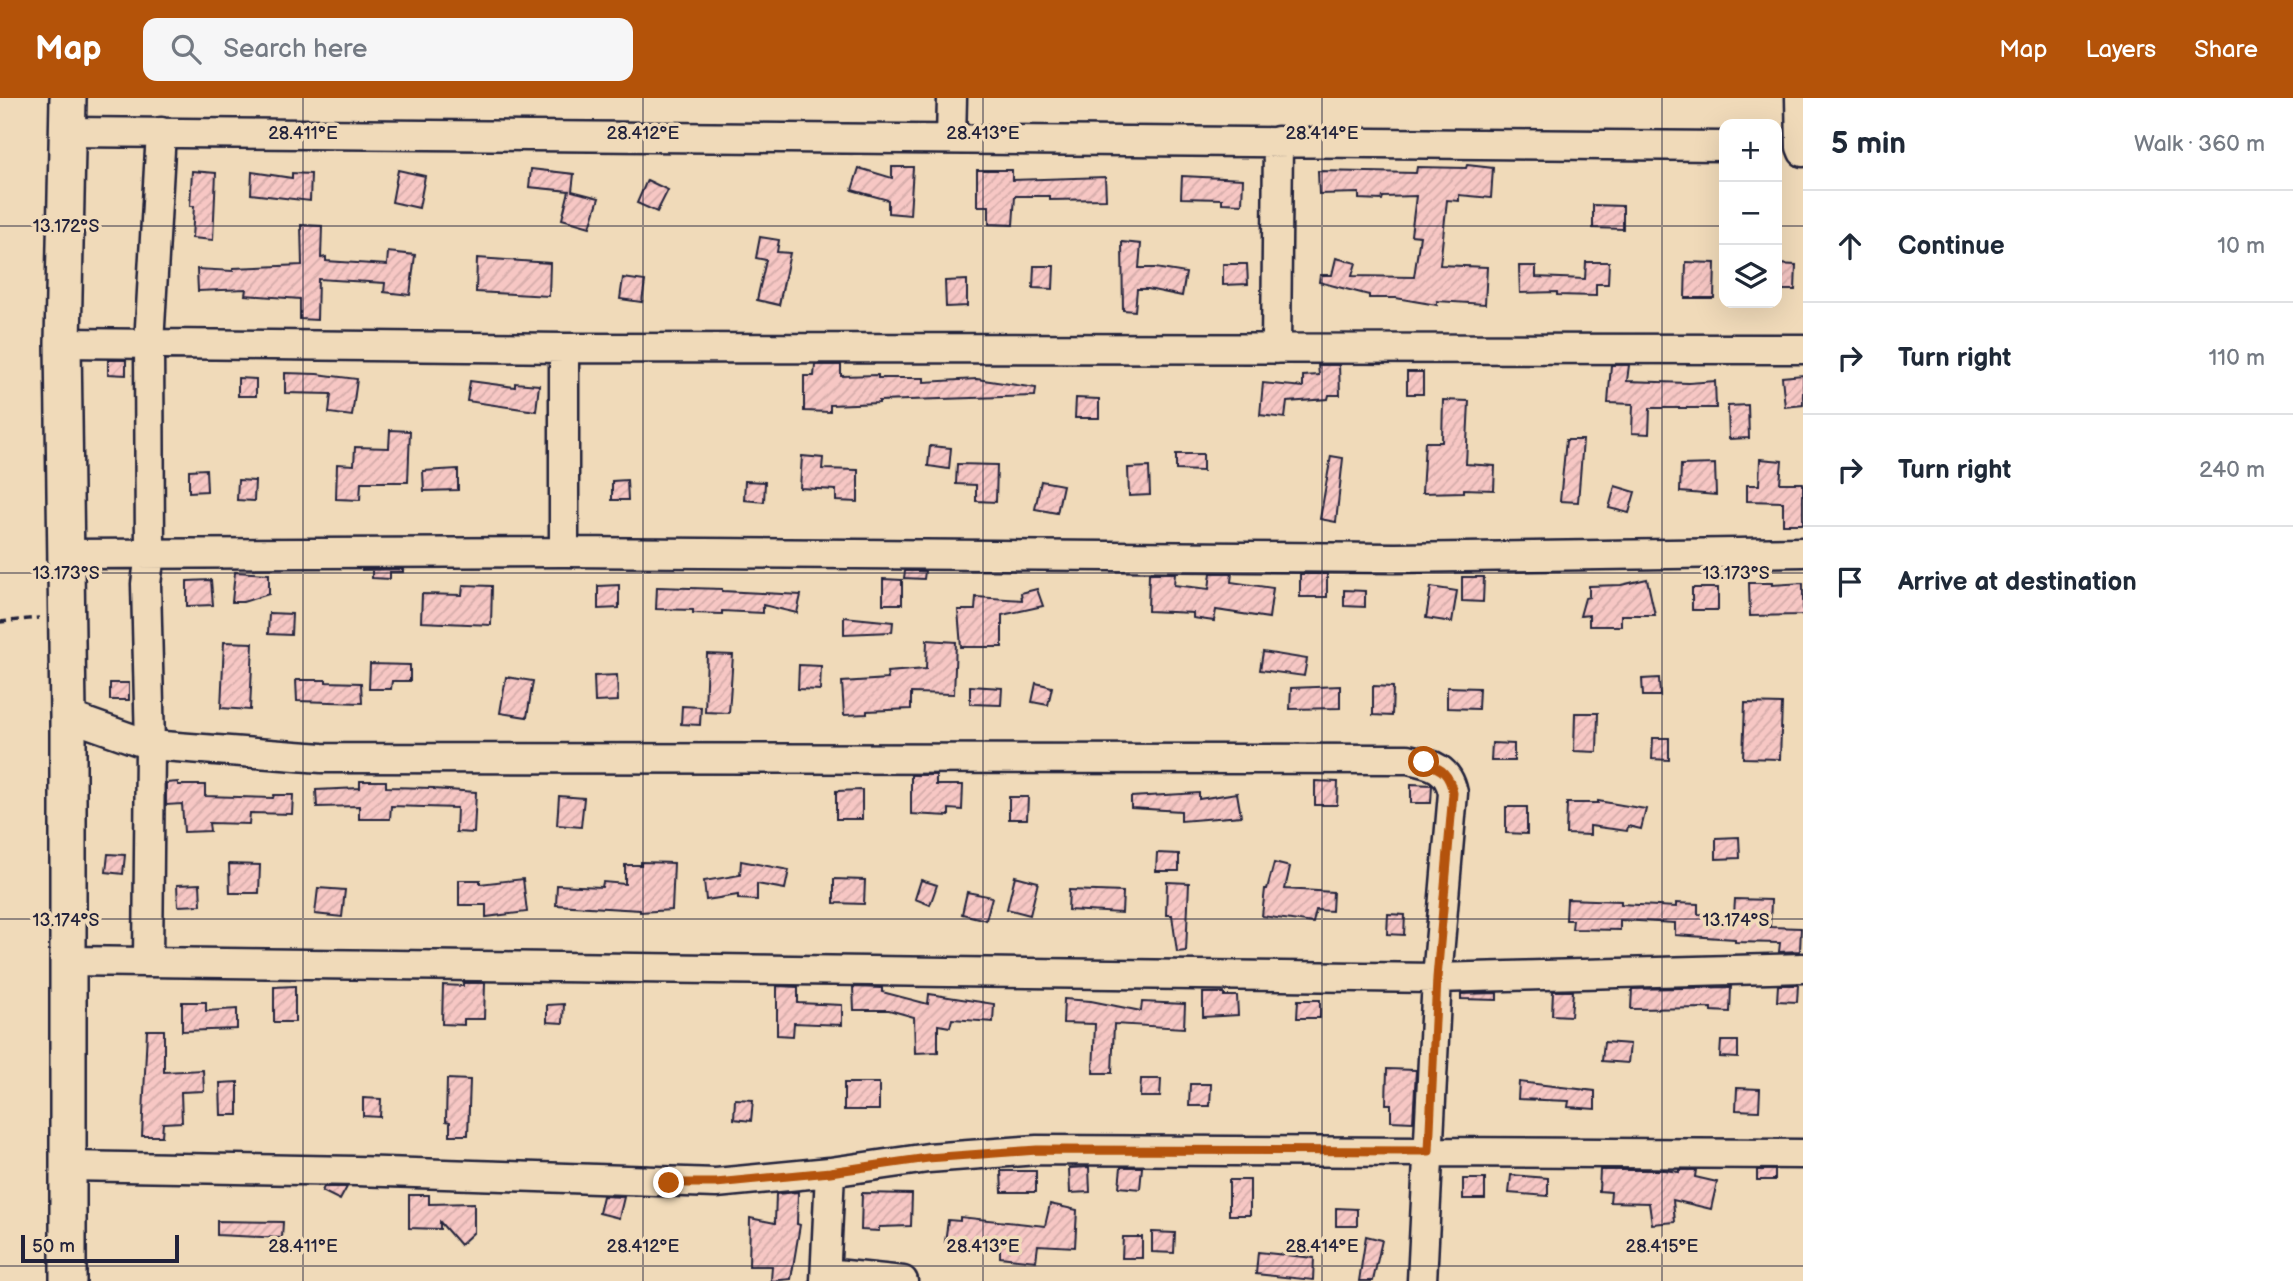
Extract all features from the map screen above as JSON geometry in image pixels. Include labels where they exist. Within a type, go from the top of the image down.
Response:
[{"type":"main road","points":[[68,115],[63,343],[68,716],[68,1281]]},
{"type":"street","points":[[951,139],[952,98]]},
{"type":"street","points":[[1794,149],[1800,98]]},
{"type":"street","points":[[68,115],[161,132],[1719,146]]},
{"type":"street","points":[[148,962],[150,746],[146,584],[150,554],[149,344],[161,132]]},
{"type":"street","points":[[1276,349],[1278,141]]},
{"type":"street","points":[[63,343],[564,348],[1803,349]]},
{"type":"street","points":[[564,348],[564,552]]},
{"type":"street","points":[[65,554],[564,552],[1396,558],[1803,552]]},
{"type":"street","points":[[68,716],[150,746],[323,758],[1408,759],[1439,768],[1450,779],[1453,793],[1437,978],[1422,1281]]},
{"type":"street","points":[[68,961],[1437,978],[1803,968]]},
{"type":"street","points":[[68,1166],[356,1171],[716,1183],[830,1172],[928,1158],[1037,1150],[1803,1154]]},
{"type":"street","points":[[830,1172],[825,1277],[903,1281]]},
{"type":"path","points":[[0,622],[66,615]]},
{"type":"building","points":[[1467,165],[1493,168],[1491,198],[1459,195],[1459,201],[1447,200],[1440,265],[1487,267],[1485,304],[1437,301],[1437,305],[1396,298],[1369,298],[1369,295],[1319,282],[1320,275],[1332,275],[1336,258],[1356,263],[1352,276],[1414,277],[1420,236],[1411,235],[1416,196],[1383,197],[1382,200],[1359,199],[1359,193],[1319,194],[1318,171],[1416,173],[1417,167],[1466,168]]},
{"type":"building","points":[[892,167],[913,167],[910,215],[888,213],[888,200],[852,190],[859,168],[892,178]]},
{"type":"building","points":[[531,169],[574,174],[572,191],[599,198],[590,227],[562,219],[569,191],[529,187]]},
{"type":"building","points":[[398,170],[425,176],[419,208],[392,202]]},
{"type":"building","points":[[977,170],[1012,170],[1012,180],[1105,177],[1106,199],[1050,200],[1050,196],[1015,196],[1013,225],[989,224],[989,206],[977,206]]},
{"type":"building","points":[[192,171],[216,173],[213,240],[192,238]]},
{"type":"building","points":[[252,172],[292,178],[292,173],[311,174],[310,201],[251,194]]},
{"type":"building","points":[[1182,176],[1243,179],[1242,204],[1222,203],[1222,199],[1181,198]]},
{"type":"building","points":[[647,180],[668,190],[657,212],[637,203]]},
{"type":"building","points":[[1593,205],[1623,206],[1623,229],[1593,228]]},
{"type":"building","points":[[301,225],[322,226],[321,258],[326,257],[326,261],[387,265],[388,252],[415,255],[410,295],[384,292],[385,283],[318,279],[317,320],[300,319],[300,299],[245,295],[246,289],[198,291],[197,269],[233,271],[233,268],[302,265]]},
{"type":"building","points":[[760,237],[779,240],[777,252],[790,253],[779,305],[757,300],[766,260],[756,258]]},
{"type":"building","points":[[1122,242],[1141,244],[1139,268],[1186,273],[1182,296],[1137,289],[1135,311],[1123,310]]},
{"type":"building","points":[[477,258],[550,263],[549,296],[476,292]]},
{"type":"building","points":[[1586,262],[1609,262],[1608,284],[1596,284],[1596,296],[1557,295],[1557,292],[1520,293],[1519,266],[1536,266],[1536,277],[1585,279]]},
{"type":"building","points":[[1686,262],[1715,263],[1714,298],[1685,298]]},
{"type":"building","points":[[1223,264],[1247,264],[1248,284],[1223,285]]},
{"type":"building","points":[[1782,264],[1796,265],[1795,290],[1782,290]]},
{"type":"building","points":[[1034,266],[1054,266],[1053,289],[1033,288]]},
{"type":"building","points":[[623,278],[645,281],[642,302],[620,299]]},
{"type":"building","points":[[967,280],[967,306],[946,307],[945,281]]},
{"type":"building","points":[[108,360],[126,360],[126,375],[108,374]]},
{"type":"building","points":[[815,365],[841,365],[841,376],[924,378],[924,382],[977,379],[1036,388],[1035,396],[879,401],[830,405],[830,412],[804,411],[804,376],[814,376]]},
{"type":"building","points":[[1318,365],[1339,365],[1340,395],[1329,395],[1328,399],[1287,402],[1285,418],[1260,415],[1263,383],[1303,387],[1303,376],[1319,375]]},
{"type":"building","points":[[1611,365],[1629,365],[1627,381],[1715,381],[1716,408],[1650,408],[1649,434],[1632,433],[1633,404],[1608,403]]},
{"type":"building","points":[[1407,372],[1423,372],[1423,394],[1407,394]]},
{"type":"building","points":[[285,373],[357,379],[352,416],[329,413],[331,394],[285,393]]},
{"type":"building","points":[[1803,375],[1803,405],[1785,407],[1782,377]]},
{"type":"building","points":[[238,378],[256,379],[256,396],[238,396]]},
{"type":"building","points":[[470,381],[515,387],[515,383],[539,385],[536,411],[467,401]]},
{"type":"building","points":[[1076,398],[1099,399],[1099,418],[1075,418]]},
{"type":"building","points":[[1443,400],[1469,401],[1466,464],[1495,466],[1494,490],[1464,489],[1464,492],[1422,493],[1425,442],[1442,442]]},
{"type":"building","points":[[1748,405],[1749,438],[1729,439],[1728,406]]},
{"type":"building","points":[[390,430],[410,431],[408,482],[361,482],[360,500],[336,499],[337,464],[354,465],[355,447],[389,448]]},
{"type":"building","points":[[1566,440],[1583,440],[1578,502],[1560,501]]},
{"type":"building","points":[[930,446],[951,448],[949,469],[928,466]]},
{"type":"building","points":[[1176,454],[1203,454],[1203,471],[1176,470]]},
{"type":"building","points":[[802,456],[823,458],[822,469],[858,470],[858,502],[836,501],[836,490],[800,488]]},
{"type":"building","points":[[1331,456],[1343,458],[1336,522],[1320,519]]},
{"type":"building","points":[[1760,459],[1782,461],[1780,483],[1803,483],[1803,524],[1783,524],[1783,502],[1747,501],[1747,485],[1759,485]]},
{"type":"building","points":[[957,464],[997,465],[996,502],[976,501],[976,485],[956,484]]},
{"type":"building","points":[[1715,464],[1716,495],[1680,492],[1681,465]]},
{"type":"building","points":[[1149,467],[1150,495],[1129,496],[1128,468]]},
{"type":"building","points":[[206,469],[207,491],[189,492],[189,470]]},
{"type":"building","points":[[458,469],[458,490],[424,491],[423,471]]},
{"type":"building","points":[[238,480],[255,481],[254,501],[237,500]]},
{"type":"building","points":[[627,480],[628,500],[612,500],[612,481]]},
{"type":"building","points":[[745,481],[765,482],[764,502],[744,500]]},
{"type":"building","points":[[1041,481],[1063,485],[1057,513],[1035,509]]},
{"type":"building","points":[[1615,486],[1635,492],[1629,513],[1609,508]]},
{"type":"building","points":[[403,569],[403,572],[390,572],[390,579],[372,578],[372,570],[361,570]]},
{"type":"building","points":[[905,571],[925,571],[924,579],[904,578]]},
{"type":"building","points":[[235,572],[269,574],[269,594],[243,602],[232,602]]},
{"type":"building","points":[[1149,573],[1175,573],[1174,585],[1209,589],[1211,573],[1232,573],[1231,582],[1273,588],[1269,618],[1216,610],[1214,621],[1193,618],[1193,613],[1148,611]]},
{"type":"building","points":[[1300,574],[1327,574],[1327,597],[1300,597]]},
{"type":"building","points":[[1462,577],[1484,577],[1483,602],[1462,601]]},
{"type":"building","points":[[883,579],[902,580],[902,604],[883,604]]},
{"type":"building","points":[[1647,579],[1655,615],[1621,615],[1621,626],[1589,626],[1589,615],[1580,616],[1585,598],[1589,597],[1589,586],[1621,585]]},
{"type":"building","points":[[211,580],[213,605],[187,606],[187,581]]},
{"type":"building","points":[[1749,583],[1803,583],[1803,615],[1750,616]]},
{"type":"building","points":[[463,585],[492,586],[491,625],[421,622],[422,594],[462,595]]},
{"type":"building","points":[[619,585],[619,608],[598,609],[598,586]]},
{"type":"building","points":[[657,587],[801,595],[797,613],[763,605],[763,613],[693,613],[693,610],[656,609]]},
{"type":"building","points":[[1431,587],[1457,591],[1452,622],[1426,618]]},
{"type":"building","points":[[1692,588],[1718,588],[1718,610],[1692,610]]},
{"type":"building","points":[[1037,589],[1043,606],[1002,615],[1002,647],[961,647],[958,610],[975,610],[976,597],[1022,600],[1021,593]]},
{"type":"building","points":[[1344,590],[1365,591],[1365,607],[1344,606]]},
{"type":"building","points":[[269,613],[292,614],[291,635],[268,634]]},
{"type":"building","points":[[844,617],[893,622],[892,632],[844,634]]},
{"type":"building","points":[[927,640],[956,642],[954,694],[911,693],[911,709],[844,715],[842,682],[888,679],[887,672],[926,669]]},
{"type":"building","points":[[224,642],[253,643],[250,710],[221,708]]},
{"type":"building","points":[[1263,652],[1307,659],[1304,676],[1260,670]]},
{"type":"building","points":[[707,654],[733,655],[729,713],[705,712]]},
{"type":"building","points":[[370,664],[410,665],[410,681],[392,681],[391,689],[369,689]]},
{"type":"building","points":[[799,665],[821,666],[820,690],[798,689]]},
{"type":"building","points":[[617,675],[618,701],[595,702],[594,676]]},
{"type":"building","points":[[506,677],[533,681],[527,717],[500,713]]},
{"type":"building","points":[[1659,678],[1660,696],[1643,696],[1642,679]]},
{"type":"building","points":[[296,680],[361,683],[362,703],[297,701]]},
{"type":"building","points":[[110,683],[129,683],[129,700],[110,700]]},
{"type":"building","points":[[1036,683],[1052,687],[1048,705],[1032,702]]},
{"type":"building","points":[[970,686],[1002,688],[1001,705],[970,704]]},
{"type":"building","points":[[1340,686],[1340,708],[1290,709],[1291,688]]},
{"type":"building","points":[[1373,686],[1393,687],[1392,716],[1373,715]]},
{"type":"building","points":[[1447,687],[1479,688],[1478,709],[1447,708]]},
{"type":"building","points":[[1745,703],[1782,704],[1780,759],[1743,758]]},
{"type":"building","points":[[682,706],[701,707],[700,725],[681,724]]},
{"type":"building","points":[[1575,713],[1598,713],[1597,752],[1574,751]]},
{"type":"building","points":[[1653,738],[1669,738],[1669,760],[1652,759]]},
{"type":"building","points":[[1492,743],[1514,744],[1514,761],[1491,761]]},
{"type":"building","points":[[911,775],[936,775],[936,785],[963,785],[962,810],[949,809],[949,816],[911,814]]},
{"type":"building","points":[[360,781],[386,781],[386,787],[476,792],[474,833],[456,832],[457,808],[391,806],[390,819],[359,819],[359,806],[317,807],[316,790],[360,788]]},
{"type":"building","points":[[1315,781],[1338,782],[1337,805],[1315,805]]},
{"type":"building","points":[[178,782],[178,785],[205,785],[205,796],[273,798],[274,795],[293,795],[292,814],[250,813],[249,824],[209,823],[210,831],[184,832],[182,804],[166,805],[166,783]]},
{"type":"building","points":[[1411,784],[1432,785],[1431,803],[1411,803]]},
{"type":"building","points":[[862,790],[862,819],[836,819],[836,791]]},
{"type":"building","points":[[1199,793],[1199,799],[1237,793],[1241,816],[1181,821],[1181,811],[1131,808],[1131,797]]},
{"type":"building","points":[[559,796],[584,798],[581,827],[557,825]]},
{"type":"building","points":[[1009,797],[1028,797],[1027,819],[1009,819]]},
{"type":"building","points":[[1598,801],[1646,809],[1641,829],[1628,826],[1627,831],[1590,826],[1590,835],[1566,834],[1567,803]]},
{"type":"building","points":[[1506,807],[1527,807],[1527,834],[1506,833]]},
{"type":"building","points":[[1739,837],[1740,858],[1716,859],[1716,838]]},
{"type":"building","points":[[1157,853],[1179,854],[1179,871],[1156,871]]},
{"type":"building","points":[[108,854],[125,855],[123,874],[106,872]]},
{"type":"building","points":[[741,861],[789,870],[785,889],[757,884],[757,900],[738,899],[738,895],[706,900],[704,881],[740,875]]},
{"type":"building","points":[[641,862],[674,863],[672,910],[640,912],[556,905],[557,885],[602,887],[603,882],[625,884],[625,865],[641,865]]},
{"type":"building","points":[[1274,863],[1290,867],[1285,889],[1333,892],[1332,911],[1316,910],[1313,923],[1262,916],[1265,889]]},
{"type":"building","points":[[229,864],[260,865],[259,893],[230,893]]},
{"type":"building","points":[[1015,876],[1038,882],[1030,915],[1007,909]]},
{"type":"building","points":[[523,879],[527,912],[486,917],[486,905],[459,905],[459,880],[480,880],[480,884]]},
{"type":"building","points":[[834,879],[865,880],[864,904],[834,903]]},
{"type":"building","points":[[921,880],[937,885],[930,905],[915,899]]},
{"type":"building","points":[[1167,882],[1189,883],[1186,951],[1177,952],[1172,915],[1166,915]]},
{"type":"building","points":[[200,884],[201,905],[178,906],[177,885]]},
{"type":"building","points":[[318,888],[345,890],[342,917],[315,914]]},
{"type":"building","points":[[1069,890],[1123,892],[1122,913],[1068,910]]},
{"type":"building","points":[[967,892],[992,897],[986,920],[962,914]]},
{"type":"building","points":[[1567,899],[1676,907],[1676,903],[1698,904],[1698,914],[1734,916],[1735,899],[1771,900],[1770,927],[1801,928],[1800,951],[1779,952],[1780,943],[1735,942],[1735,939],[1675,935],[1675,923],[1620,920],[1620,930],[1572,929],[1573,920],[1566,920]]},
{"type":"building","points":[[1388,914],[1405,915],[1404,935],[1387,934]]},
{"type":"building","points":[[463,983],[485,983],[484,1019],[464,1019],[464,1025],[442,1024],[443,985],[463,986]]},
{"type":"building","points":[[1778,985],[1798,985],[1797,1002],[1777,1001]]},
{"type":"building","points":[[295,986],[295,1022],[274,1022],[274,987]]},
{"type":"building","points":[[777,986],[798,987],[798,1003],[842,1005],[842,1025],[794,1023],[793,1036],[777,1035]]},
{"type":"building","points":[[853,987],[882,988],[882,992],[928,1004],[929,994],[994,1004],[993,1022],[952,1019],[950,1027],[938,1025],[938,1052],[915,1053],[914,1017],[889,1010],[854,1010]]},
{"type":"building","points":[[1731,987],[1730,1012],[1711,1011],[1711,1008],[1631,1009],[1632,989]]},
{"type":"building","points":[[1553,991],[1573,991],[1571,1016],[1552,1015]]},
{"type":"building","points":[[1203,993],[1237,996],[1238,1015],[1203,1017]]},
{"type":"building","points":[[1497,993],[1497,1000],[1461,999],[1461,994]]},
{"type":"building","points":[[1064,999],[1091,1001],[1141,1011],[1142,1002],[1185,1004],[1184,1028],[1114,1024],[1112,1073],[1093,1073],[1095,1024],[1063,1023]]},
{"type":"building","points":[[1298,1000],[1320,1000],[1320,1018],[1297,1018]]},
{"type":"building","points":[[182,1002],[206,1002],[206,1011],[237,1009],[237,1029],[182,1031]]},
{"type":"building","points":[[564,1004],[563,1023],[547,1022],[547,1005]]},
{"type":"building","points":[[147,1030],[164,1030],[164,1072],[203,1070],[204,1091],[181,1092],[182,1122],[163,1123],[162,1136],[142,1136]]},
{"type":"building","points":[[1721,1041],[1738,1041],[1738,1058],[1720,1057]]},
{"type":"building","points":[[1604,1042],[1630,1044],[1628,1063],[1602,1061]]},
{"type":"building","points":[[1387,1069],[1416,1070],[1413,1122],[1391,1121],[1391,1104],[1386,1104]]},
{"type":"building","points":[[447,1079],[470,1080],[468,1135],[450,1135],[450,1122],[446,1121]]},
{"type":"building","points":[[1141,1079],[1161,1079],[1160,1097],[1140,1097]]},
{"type":"building","points":[[238,1082],[238,1115],[221,1115],[220,1083]]},
{"type":"building","points":[[1519,1082],[1595,1091],[1595,1109],[1568,1107],[1569,1101],[1518,1099]]},
{"type":"building","points":[[844,1083],[879,1083],[879,1110],[844,1110]]},
{"type":"building","points":[[1190,1084],[1211,1084],[1210,1106],[1189,1106]]},
{"type":"building","points":[[1737,1088],[1760,1089],[1759,1111],[1736,1110]]},
{"type":"building","points":[[363,1098],[381,1099],[380,1117],[363,1116]]},
{"type":"building","points":[[735,1099],[753,1100],[751,1121],[734,1119]]},
{"type":"building","points":[[1089,1167],[1090,1192],[1070,1193],[1069,1168]]},
{"type":"building","points":[[1121,1167],[1142,1167],[1140,1189],[1119,1187]]},
{"type":"building","points":[[1600,1170],[1696,1170],[1695,1177],[1717,1182],[1711,1209],[1673,1200],[1675,1222],[1652,1224],[1649,1203],[1610,1202],[1611,1192],[1599,1191]]},
{"type":"building","points":[[1757,1170],[1775,1170],[1775,1180],[1757,1180]]},
{"type":"building","points":[[1001,1171],[1036,1171],[1036,1192],[1002,1192]]},
{"type":"building","points":[[1511,1175],[1548,1178],[1548,1196],[1509,1193]]},
{"type":"building","points":[[1463,1179],[1485,1179],[1485,1199],[1463,1199]]},
{"type":"building","points":[[1229,1180],[1250,1180],[1250,1215],[1229,1215]]},
{"type":"building","points":[[324,1187],[347,1187],[340,1200],[322,1191]]},
{"type":"building","points":[[798,1192],[797,1224],[800,1225],[791,1279],[771,1281],[772,1266],[749,1266],[750,1218],[775,1223],[776,1194]]},
{"type":"building","points":[[862,1193],[912,1194],[911,1226],[879,1227],[879,1231],[861,1230]]},
{"type":"building","points":[[409,1195],[429,1195],[429,1204],[474,1203],[474,1232],[460,1245],[440,1222],[440,1229],[409,1228]]},
{"type":"building","points":[[603,1196],[624,1197],[619,1218],[599,1213]]},
{"type":"building","points":[[1050,1204],[1077,1210],[1075,1247],[1038,1245],[1036,1261],[1000,1257],[1000,1250],[945,1242],[948,1220],[960,1221],[960,1217],[1045,1226]]},
{"type":"building","points":[[1336,1208],[1357,1209],[1357,1226],[1336,1226]]},
{"type":"building","points":[[217,1221],[283,1222],[282,1238],[217,1235]]},
{"type":"building","points":[[1152,1232],[1175,1233],[1174,1253],[1152,1252]]},
{"type":"building","points":[[1366,1236],[1382,1240],[1373,1281],[1359,1281]]},
{"type":"building","points":[[1123,1237],[1142,1237],[1142,1258],[1122,1258]]},
{"type":"building","points":[[1258,1252],[1314,1258],[1313,1280],[1256,1274]]},
{"type":"route","points":[[669,1183],[716,1183],[830,1172],[928,1158],[1037,1150],[1429,1151],[1437,978],[1453,793],[1450,779],[1439,768],[1424,762]]}]
